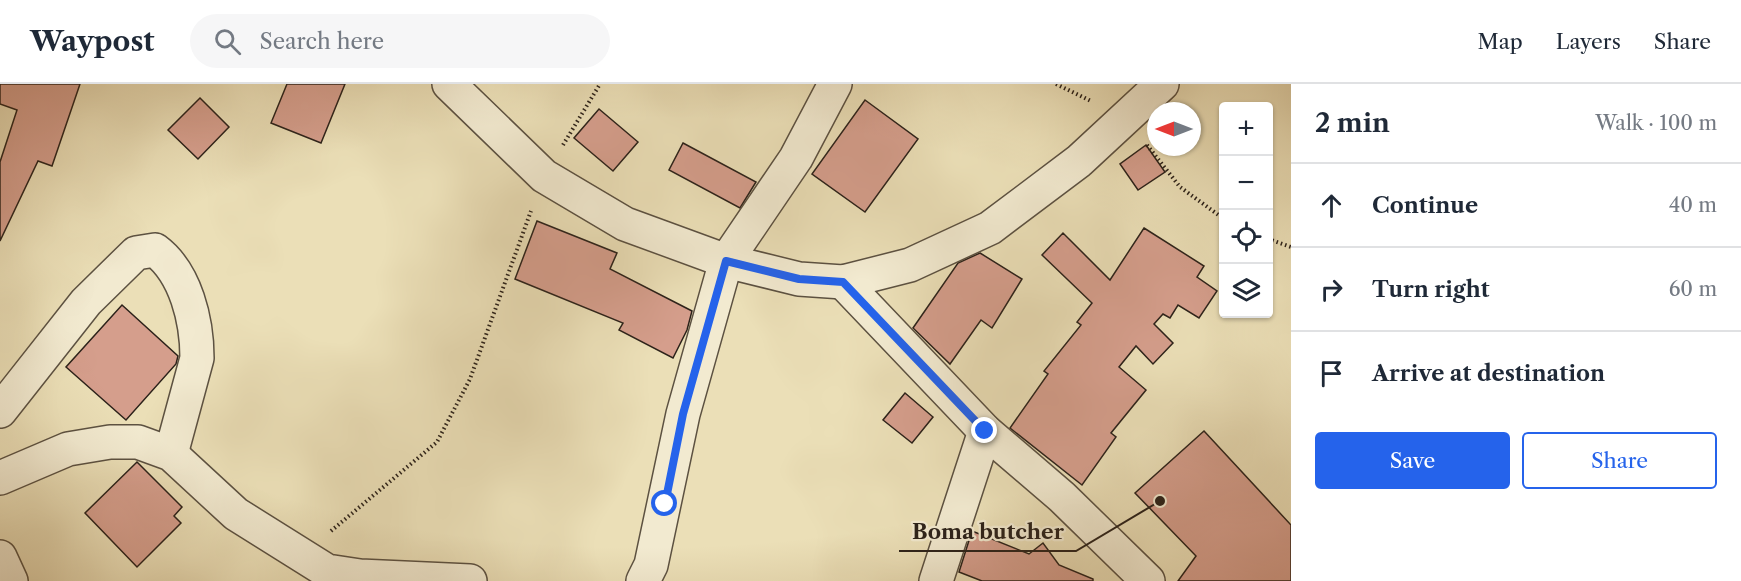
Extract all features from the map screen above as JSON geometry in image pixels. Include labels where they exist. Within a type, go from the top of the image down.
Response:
[{"type":"street","points":[[449,84],[544,176],[625,224],[726,261],[799,279],[843,282],[910,265],[990,228],[1079,161],[1162,84]]},
{"type":"street","points":[[643,581],[651,565],[683,414],[726,261],[796,158],[835,84]]},
{"type":"street","points":[[0,411],[86,302],[136,254],[154,250],[167,259],[184,293],[195,323],[197,342],[197,358],[171,454]]},
{"type":"street","points":[[843,282],[985,431],[1062,497],[1148,581]]},
{"type":"street","points":[[936,581],[985,431]]},
{"type":"street","points":[[0,478],[68,449],[110,441],[138,441],[171,454],[236,514],[327,571],[360,576],[470,581]]},
{"type":"street","points":[[0,557],[11,581]]},
{"type":"path","points":[[300,556],[397,478],[437,441],[470,379],[544,176],[600,84]]},
{"type":"path","points":[[1125,117],[1180,187],[1219,215]]},
{"type":"path","points":[[1273,240],[1291,247]]},
{"type":"building","points":[[0,84],[80,84],[52,166],[38,161],[0,241],[0,162],[17,110],[0,104]]},
{"type":"building","points":[[287,84],[345,84],[321,143],[271,123]]},
{"type":"building","points":[[200,98],[229,127],[198,159],[168,130]]},
{"type":"building","points":[[865,100],[918,139],[865,212],[812,174]]},
{"type":"building","points":[[599,109],[638,142],[613,171],[574,138]]},
{"type":"building","points":[[683,143],[756,182],[740,208],[669,170]]},
{"type":"building","points":[[1146,145],[1147,156],[1154,156],[1165,172],[1138,190],[1120,164]]},
{"type":"building","points":[[537,221],[617,253],[610,269],[692,311],[687,330],[673,358],[619,330],[623,323],[515,279]]},
{"type":"building","points":[[1144,228],[1204,266],[1197,277],[1217,291],[1199,318],[1178,305],[1170,318],[1163,314],[1154,324],[1173,343],[1153,364],[1136,346],[1119,367],[1146,390],[1111,433],[1116,437],[1082,485],[1010,428],[1048,374],[1044,371],[1081,325],[1077,322],[1092,303],[1042,255],[1063,233],[1110,280]]},
{"type":"building","points":[[980,253],[1022,279],[992,328],[981,320],[950,364],[913,328],[958,263]]},
{"type":"building","points":[[122,305],[178,356],[176,364],[126,420],[66,367]]},
{"type":"building","points":[[905,393],[933,417],[912,443],[883,420]]},
{"type":"building","points":[[1204,431],[1291,525],[1291,581],[1178,581],[1196,556],[1135,493]]},
{"type":"building","points":[[137,462],[182,507],[174,516],[181,523],[137,567],[85,513]]},
{"type":"building","points":[[972,531],[1029,554],[1043,543],[1059,565],[1093,579],[1093,581],[982,581],[959,572]]},
{"type":"place","name":"Boma butcher","points":[[1160,501]]},
{"type":"route","points":[[665,504],[683,414],[726,261],[799,279],[843,282],[985,431]]}]
